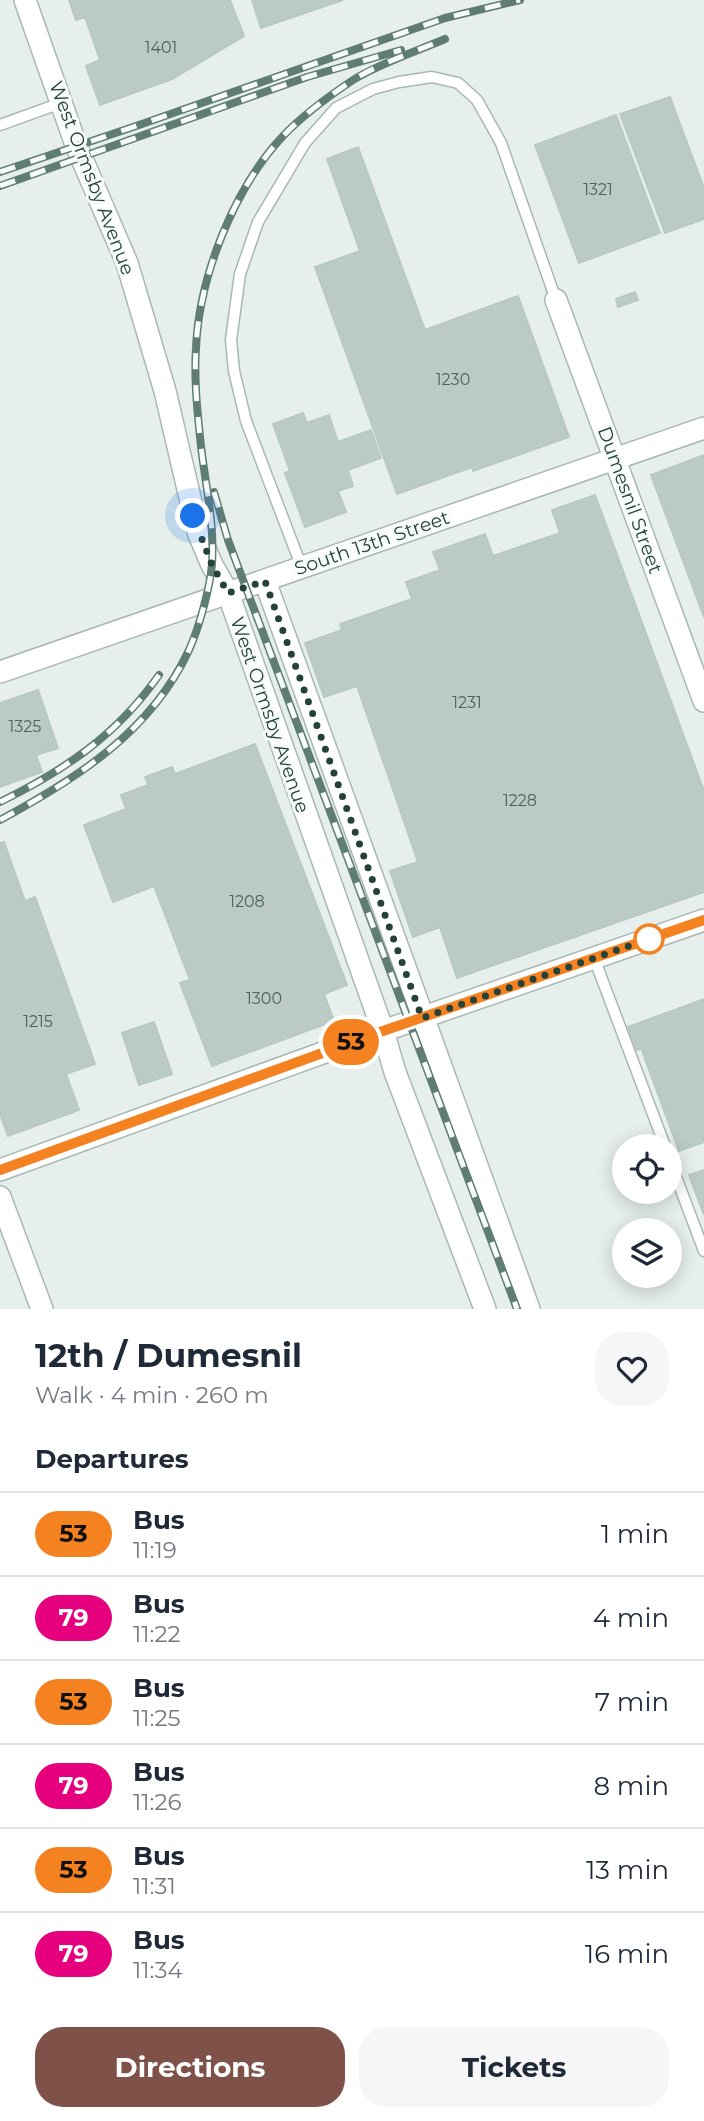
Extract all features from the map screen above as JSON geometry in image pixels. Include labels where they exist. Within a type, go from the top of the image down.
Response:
[{"type":"street","name":"West Ormsby Avenue","points":[[25,0],[76,145],[127,262],[165,391],[198,533],[228,593],[383,1031],[395,1072],[485,1309]]},
{"type":"street","name":"Dumesnil Street","points":[[556,300],[704,701]]},
{"type":"street","name":"South 13th Street","points":[[0,672],[704,428]]},
{"type":"street","name":"West Ormsby Avenue","points":[[265,581],[529,1309]]},
{"type":"street","points":[[0,1170],[383,1031],[704,920]]},
{"type":"street","points":[[0,1198],[42,1309]]},
{"type":"lane","points":[[302,568],[246,421],[234,371],[231,340],[240,274],[258,222],[305,144],[336,108],[373,89],[399,82],[432,77],[458,83],[477,100],[500,143],[556,300]]},
{"type":"lane","points":[[0,125],[61,103]]},
{"type":"lane","points":[[594,958],[660,1134]]},
{"type":"lane","points":[[682,1193],[704,1251]]},
{"type":"building","points":[[69,0],[230,0],[244,36],[172,79],[100,105],[86,66],[100,60],[85,17],[76,20]]},
{"type":"building","points":[[252,0],[343,0],[261,28]]},
{"type":"building","points":[[670,97],[704,188],[704,219],[665,233],[620,114]]},
{"type":"building","points":[[616,115],[660,233],[579,263],[535,145]]},
{"type":"building","points":[[358,147],[425,330],[518,296],[569,437],[397,494],[315,267],[360,251],[327,159]]},
{"type":"building","points":[[635,292],[638,300],[618,307],[616,299]]},
{"type":"building","points":[[303,413],[307,423],[329,415],[338,442],[371,430],[381,458],[348,470],[353,486],[338,491],[346,512],[305,527],[285,473],[290,471],[273,424]]},
{"type":"building","points":[[704,455],[704,617],[651,475]]},
{"type":"building","points":[[595,495],[704,791],[704,892],[457,978],[440,927],[413,937],[390,871],[418,862],[357,686],[324,697],[305,643],[342,630],[340,624],[412,599],[406,582],[440,570],[433,552],[485,534],[493,556],[560,533],[552,510]]},
{"type":"building","points":[[38,690],[58,748],[36,755],[42,772],[0,787],[0,703]]},
{"type":"building","points":[[255,744],[347,985],[324,994],[334,1021],[212,1066],[180,983],[190,980],[154,886],[113,902],[84,825],[126,809],[121,795],[148,785],[145,777],[172,767],[175,774]]},
{"type":"building","points":[[4,842],[25,901],[35,897],[95,1064],[66,1074],[79,1110],[8,1136],[0,1114],[0,843]]},
{"type":"building","points":[[704,999],[704,1142],[682,1150],[682,1134],[673,1134],[641,1048],[637,1050],[628,1027]]},
{"type":"building","points":[[154,1022],[172,1074],[139,1085],[122,1033]]},
{"type":"building","points":[[704,1170],[704,1215],[689,1175]]},
{"type":"railway","points":[[0,172],[445,18],[520,0]]},
{"type":"railway","points":[[0,820],[83,770],[133,729],[173,679],[193,641],[204,608],[213,548],[196,393],[195,359],[199,321],[212,263],[222,235],[249,181],[283,136],[335,93],[374,69],[445,39]]},
{"type":"railway","points":[[0,186],[307,77],[401,50]]},
{"type":"railway","points":[[214,492],[228,540],[517,1309]]},
{"type":"railway","points":[[0,802],[68,764],[88,749],[126,716],[159,675]]},
{"type":"bus line","name":"53","points":[[0,1170],[383,1031],[704,920]]},
{"type":"route","points":[[193,516],[212,565],[228,593],[265,581],[422,1018],[649,939]]}]
